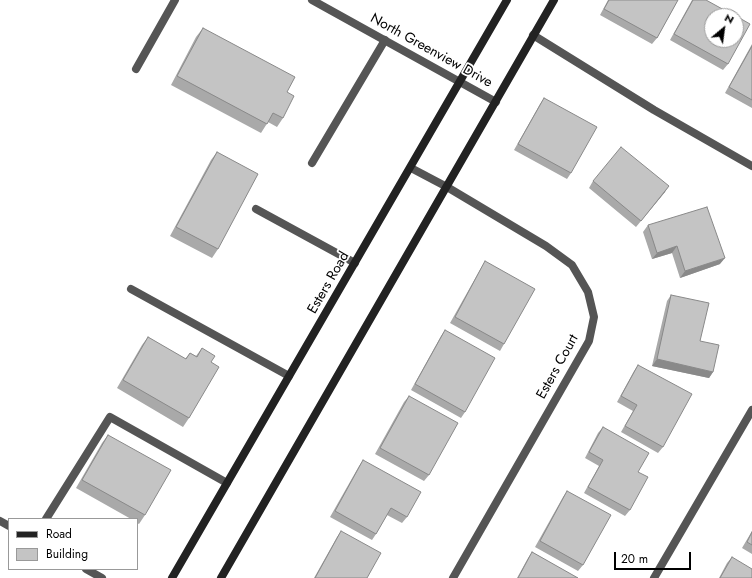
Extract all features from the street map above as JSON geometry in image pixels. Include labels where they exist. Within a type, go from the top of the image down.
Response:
[{"type":"main road","name":"Esters Road","points":[[172,578],[507,0]]},
{"type":"main road","points":[[221,578],[554,0]]},
{"type":"street","points":[[136,68],[175,0]]},
{"type":"street","name":"North Greenview Drive","points":[[312,0],[496,102]]},
{"type":"street","points":[[533,35],[654,110],[752,166]]},
{"type":"street","points":[[312,163],[385,40]]},
{"type":"street","name":"Esters Court","points":[[411,168],[447,187],[546,246],[572,265],[588,292],[594,317],[589,341],[453,578]]},
{"type":"street","points":[[256,209],[355,263]]},
{"type":"street","points":[[130,289],[289,376]]},
{"type":"street","points":[[654,578],[752,410]]},
{"type":"street","points":[[47,518],[110,417],[227,483]]},
{"type":"street","points":[[88,570],[102,578]]},
{"type":"building","points":[[609,0],[678,0],[657,38],[604,9]]},
{"type":"building","points":[[693,0],[706,0],[720,8],[704,8],[704,48],[737,48],[728,64],[674,34]]},
{"type":"building","points":[[744,21],[750,24],[744,35]]},
{"type":"building","points":[[203,28],[295,77],[287,92],[294,96],[283,118],[273,113],[267,124],[177,76]]},
{"type":"building","points":[[752,46],[752,100],[729,87]]},
{"type":"building","points":[[544,98],[597,127],[571,173],[518,144]]},
{"type":"building","points":[[621,147],[669,186],[641,221],[593,181]]},
{"type":"building","points":[[217,152],[258,174],[218,249],[176,227]]},
{"type":"building","points":[[707,207],[725,258],[685,271],[677,246],[657,253],[648,225]]},
{"type":"building","points":[[485,261],[535,289],[504,344],[455,317]]},
{"type":"building","points":[[671,295],[709,303],[700,341],[719,345],[713,372],[657,359]]},
{"type":"building","points":[[445,330],[495,358],[465,412],[415,384]]},
{"type":"building","points":[[148,337],[186,359],[190,353],[197,357],[202,348],[215,356],[211,362],[219,367],[189,418],[123,380]]},
{"type":"building","points":[[638,365],[692,394],[663,447],[625,426],[637,405],[621,396]]},
{"type":"building","points":[[409,396],[458,423],[429,475],[380,448]]},
{"type":"building","points":[[603,427],[649,453],[638,472],[648,477],[630,510],[588,487],[603,460],[589,452]]},
{"type":"building","points":[[108,435],[171,470],[145,515],[82,480]]},
{"type":"building","points":[[363,460],[421,492],[407,517],[391,508],[376,534],[335,511]]},
{"type":"building","points":[[567,491],[611,515],[583,565],[540,541]]},
{"type":"building","points":[[341,531],[381,553],[367,578],[315,578]]},
{"type":"building","points":[[752,532],[752,545],[747,542]]},
{"type":"building","points":[[532,552],[578,578],[518,578]]},
{"type":"building","points":[[732,557],[752,569],[752,578],[720,578]]}]
